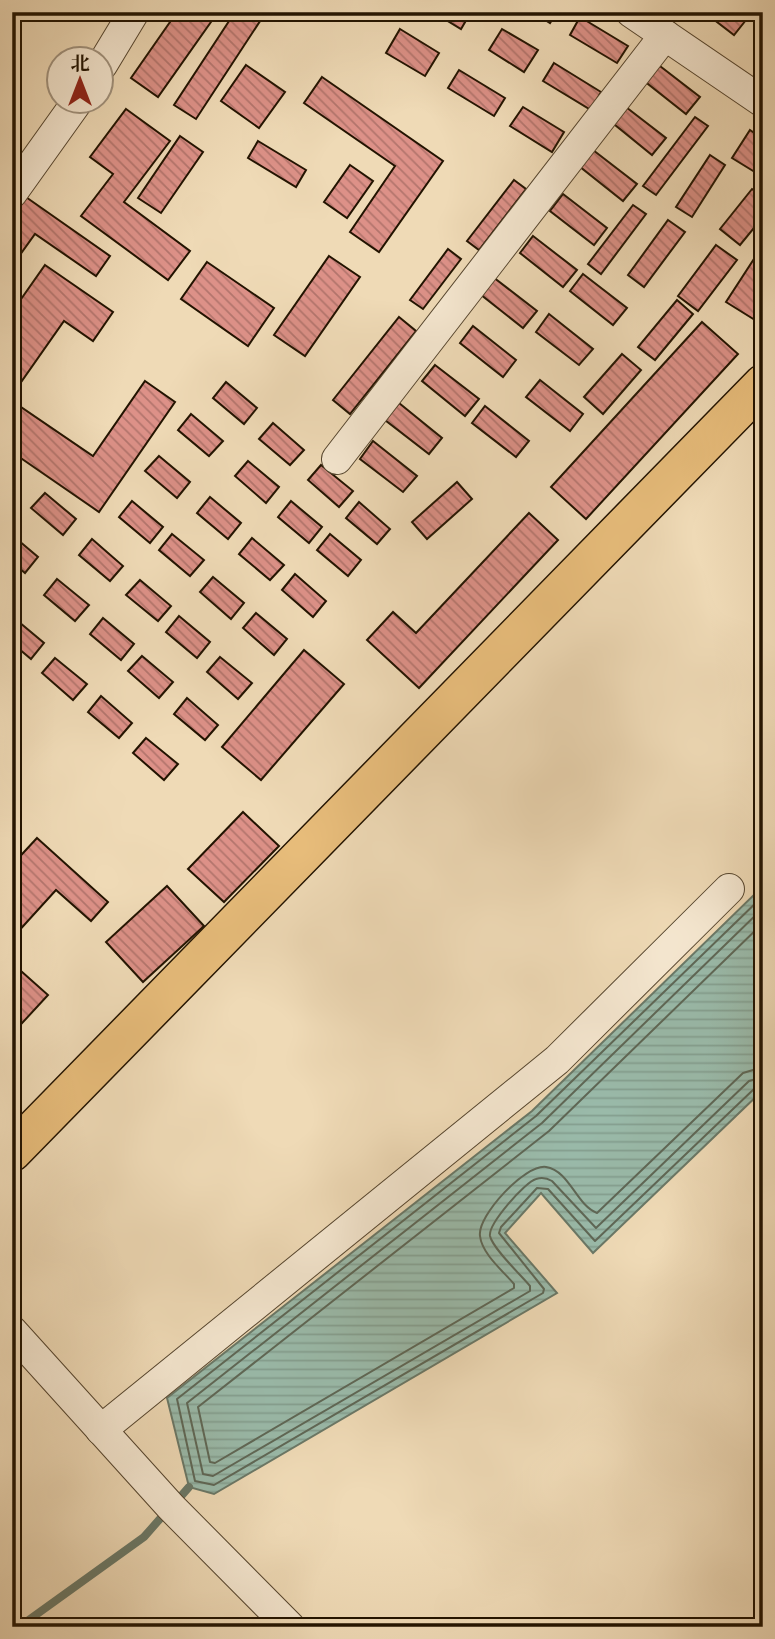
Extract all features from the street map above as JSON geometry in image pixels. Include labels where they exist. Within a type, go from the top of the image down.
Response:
[{"type":"main road","points":[[12,1152],[763,384]]},
{"type":"street","points":[[113,46],[134,12]]},
{"type":"street","points":[[631,12],[763,102]]},
{"type":"street","points":[[337,459],[665,35]]},
{"type":"street","points":[[12,193],[67,116]]},
{"type":"street","points":[[101,1430],[557,1060],[729,889]]},
{"type":"street","points":[[12,1331],[183,1519],[290,1627]]},
{"type":"water","points":[[763,886],[763,1090],[593,1253],[541,1193],[505,1233],[557,1293],[214,1494],[189,1487],[167,1398],[532,1111]]},
{"type":"building","points":[[177,12],[218,12],[158,97],[131,78]]},
{"type":"building","points":[[235,12],[266,12],[196,119],[174,105]]},
{"type":"building","points":[[433,12],[471,12],[461,29]]},
{"type":"building","points":[[533,12],[557,12],[550,23]]},
{"type":"building","points":[[704,12],[736,12],[746,20],[734,35]]},
{"type":"building","points":[[580,17],[628,46],[617,63],[570,35]]},
{"type":"building","points":[[400,29],[439,53],[425,76],[386,53]]},
{"type":"building","points":[[502,29],[538,50],[524,72],[489,50]]},
{"type":"building","points":[[554,63],[601,92],[591,110],[543,81]]},
{"type":"building","points":[[656,63],[700,97],[686,114],[643,80]]},
{"type":"building","points":[[246,65],[285,92],[259,128],[221,101]]},
{"type":"building","points":[[459,70],[505,98],[494,116],[448,88]]},
{"type":"building","points":[[322,77],[443,161],[379,252],[350,232],[395,166],[304,103]]},
{"type":"building","points":[[622,104],[666,138],[652,155],[609,120]]},
{"type":"building","points":[[523,107],[564,132],[552,152],[510,126]]},
{"type":"building","points":[[126,109],[170,141],[124,202],[190,251],[168,280],[81,216],[113,174],[90,157]]},
{"type":"building","points":[[695,117],[708,126],[656,195],[643,186]]},
{"type":"building","points":[[750,130],[763,139],[763,177],[732,158]]},
{"type":"building","points":[[180,136],[203,152],[161,213],[138,198]]},
{"type":"building","points":[[258,141],[306,170],[296,187],[248,158]]},
{"type":"building","points":[[593,150],[637,184],[623,201],[579,166]]},
{"type":"building","points":[[710,155],[725,165],[692,217],[676,207]]},
{"type":"building","points":[[350,165],[373,181],[347,218],[324,202]]},
{"type":"building","points":[[514,180],[526,189],[479,250],[467,241]]},
{"type":"building","points":[[752,189],[763,197],[763,217],[740,245],[720,229]]},
{"type":"building","points":[[563,194],[607,228],[594,245],[550,211]]},
{"type":"building","points":[[23,195],[110,256],[96,276],[35,234],[12,266],[12,211]]},
{"type":"building","points":[[633,205],[646,214],[601,274],[588,264]]},
{"type":"building","points":[[668,220],[685,232],[644,287],[628,275]]},
{"type":"building","points":[[533,236],[577,270],[563,287],[520,253]]},
{"type":"building","points":[[716,245],[737,260],[698,311],[678,296]]},
{"type":"building","points":[[763,245],[763,325],[726,302]]},
{"type":"building","points":[[448,249],[461,259],[423,309],[410,300]]},
{"type":"building","points":[[329,256],[360,277],[305,356],[274,335]]},
{"type":"building","points":[[207,262],[274,308],[248,346],[181,299]]},
{"type":"building","points":[[45,265],[113,312],[93,341],[64,321],[12,395],[12,312]]},
{"type":"building","points":[[583,274],[627,308],[613,325],[570,291]]},
{"type":"building","points":[[493,277],[537,311],[523,328],[480,294]]},
{"type":"building","points":[[677,300],[693,314],[655,360],[638,347]]},
{"type":"building","points":[[549,314],[593,349],[579,365],[536,332]]},
{"type":"building","points":[[399,317],[416,331],[350,414],[333,400]]},
{"type":"building","points":[[702,322],[738,354],[586,519],[551,487]]},
{"type":"building","points":[[473,326],[516,360],[503,377],[460,343]]},
{"type":"building","points":[[622,354],[641,370],[603,414],[584,397]]},
{"type":"building","points":[[435,365],[479,399],[465,416],[422,381]]},
{"type":"building","points":[[540,380],[583,414],[570,431],[526,397]]},
{"type":"building","points":[[145,381],[175,402],[99,512],[12,452],[12,401],[93,456]]},
{"type":"building","points":[[226,382],[257,408],[244,424],[213,398]]},
{"type":"building","points":[[399,403],[442,438],[429,454],[385,420]]},
{"type":"building","points":[[485,406],[529,441],[516,457],[472,423]]},
{"type":"building","points":[[191,414],[223,441],[209,456],[178,430]]},
{"type":"building","points":[[273,423],[304,450],[290,465],[259,439]]},
{"type":"building","points":[[373,441],[417,476],[403,492],[360,459]]},
{"type":"building","points":[[159,456],[190,482],[177,498],[145,471]]},
{"type":"building","points":[[248,461],[279,487],[266,503],[235,476]]},
{"type":"building","points":[[321,465],[353,491],[339,507],[308,480]]},
{"type":"building","points":[[457,482],[472,499],[427,539],[412,522]]},
{"type":"building","points":[[45,493],[76,519],[63,535],[31,508]]},
{"type":"building","points":[[210,497],[241,523],[228,539],[197,513]]},
{"type":"building","points":[[132,501],[163,527],[150,543],[119,517]]},
{"type":"building","points":[[291,501],[322,527],[309,543],[278,517]]},
{"type":"building","points":[[359,502],[390,529],[377,544],[346,518]]},
{"type":"building","points":[[529,513],[558,540],[419,688],[367,640],[393,612],[416,633]]},
{"type":"building","points":[[172,534],[204,560],[190,576],[159,550]]},
{"type":"building","points":[[330,534],[361,560],[348,576],[317,550]]},
{"type":"building","points":[[12,535],[38,557],[25,573],[12,562]]},
{"type":"building","points":[[252,538],[284,565],[270,580],[239,554]]},
{"type":"building","points":[[92,539],[123,566],[110,581],[79,555]]},
{"type":"building","points":[[295,574],[326,601],[313,617],[282,590]]},
{"type":"building","points":[[213,577],[244,603],[231,619],[200,592]]},
{"type":"building","points":[[57,579],[89,605],[75,621],[44,595]]},
{"type":"building","points":[[140,580],[171,606],[158,621],[126,595]]},
{"type":"building","points":[[256,613],[287,639],[274,655],[243,628]]},
{"type":"building","points":[[179,616],[210,642],[197,658],[166,632]]},
{"type":"building","points":[[13,617],[44,643],[31,659],[12,643]]},
{"type":"building","points":[[103,618],[134,644],[121,660],[90,634]]},
{"type":"building","points":[[304,650],[344,684],[261,780],[222,747]]},
{"type":"building","points":[[142,656],[173,682],[159,698],[128,671]]},
{"type":"building","points":[[220,657],[252,683],[238,699],[207,672]]},
{"type":"building","points":[[55,658],[87,684],[73,700],[42,673]]},
{"type":"building","points":[[101,696],[132,723],[119,738],[88,712]]},
{"type":"building","points":[[187,698],[218,725],[205,740],[174,714]]},
{"type":"building","points":[[146,738],[178,764],[164,780],[133,753]]},
{"type":"building","points":[[243,812],[279,846],[224,902],[188,869]]},
{"type":"building","points":[[37,838],[108,902],[91,921],[56,890],[16,934],[12,930],[12,865]]},
{"type":"building","points":[[167,886],[204,926],[143,982],[106,942]]},
{"type":"building","points":[[12,963],[48,995],[12,1034]]},
{"type":"waterway","points":[[175,1503],[189,1487]]},
{"type":"waterway","points":[[19,1627],[144,1537],[166,1512]]}]
